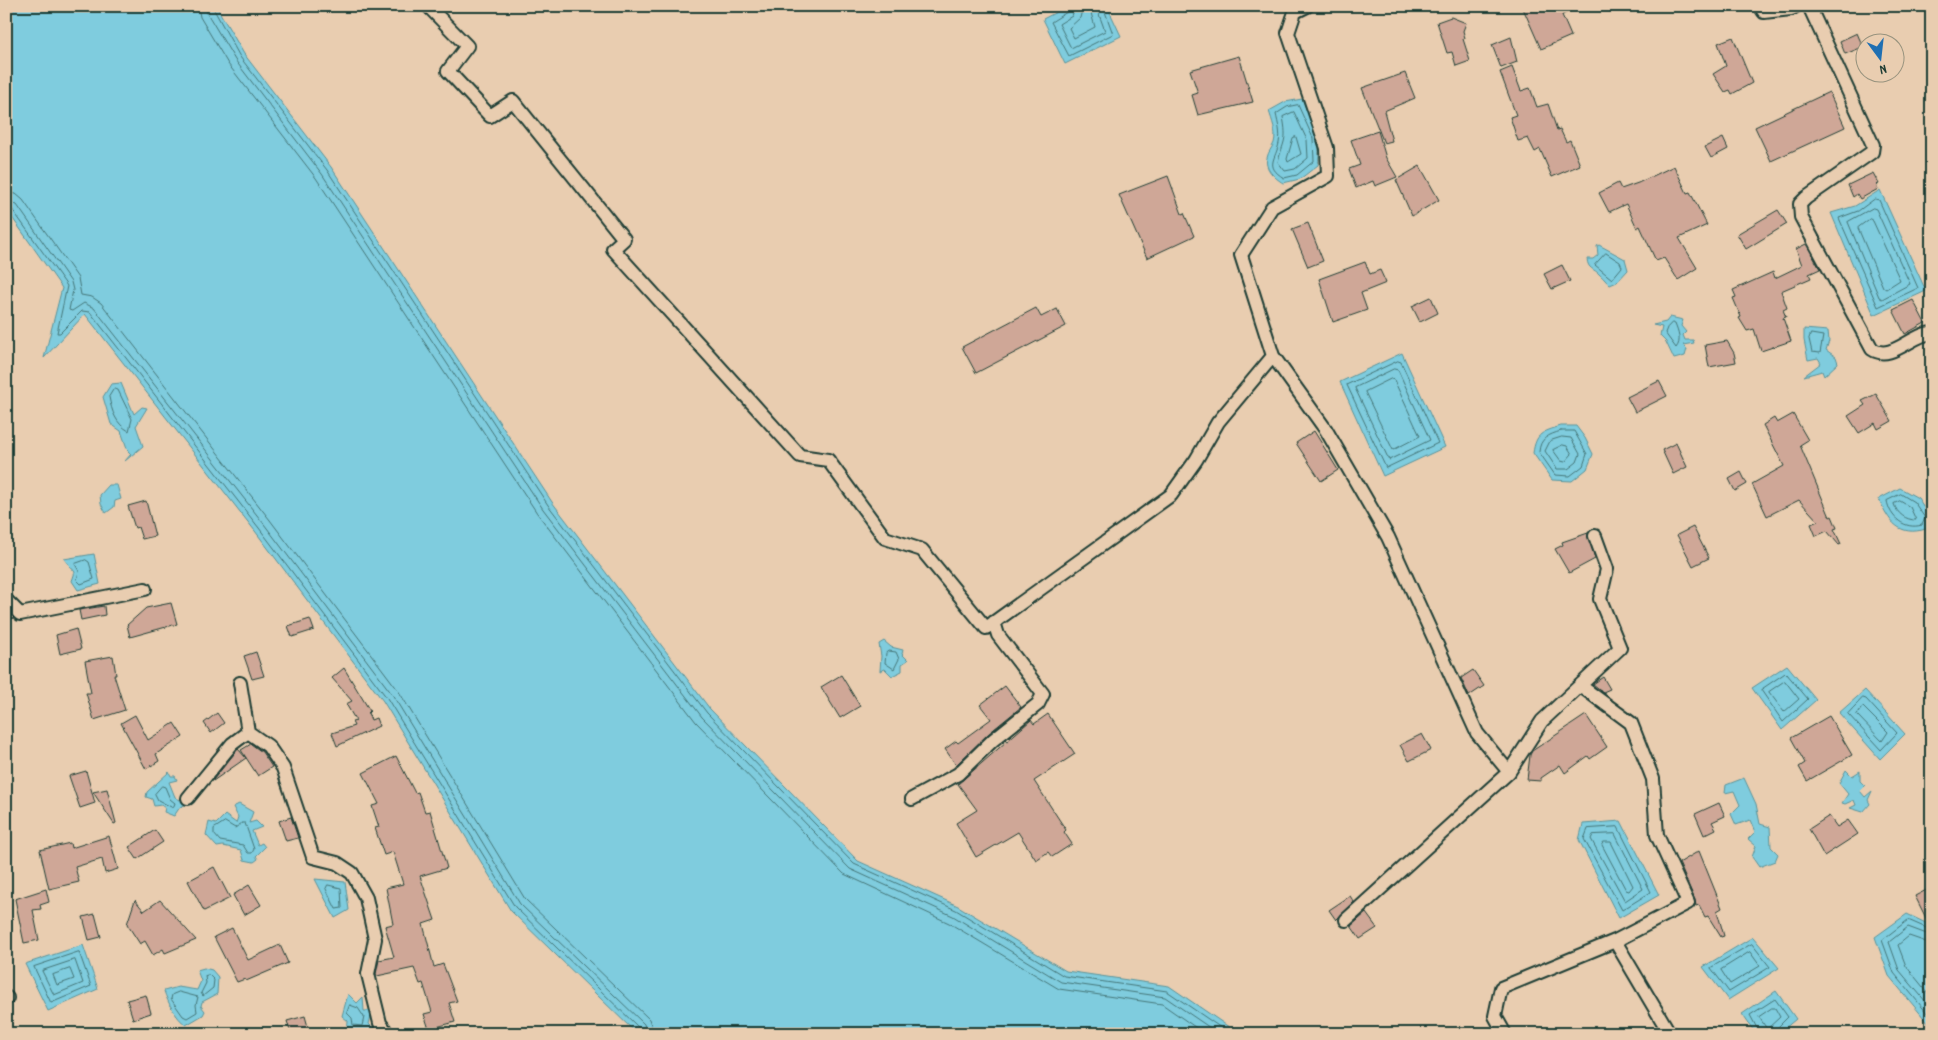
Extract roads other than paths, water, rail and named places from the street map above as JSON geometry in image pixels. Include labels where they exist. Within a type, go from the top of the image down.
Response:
[{"type":"street","points":[[428,6],[467,46],[448,71],[490,116],[513,101],[624,239],[613,249],[800,456],[828,460],[885,538],[922,550],[986,628],[1171,495],[1196,460],[1218,422],[1273,356]]},
{"type":"street","points":[[1307,6],[1294,12],[1288,32],[1327,148],[1328,176],[1272,207],[1241,255],[1273,356],[1326,430],[1388,537],[1477,732],[1509,772]]},
{"type":"street","points":[[1760,6],[1764,12],[1791,9],[1796,6]]},
{"type":"street","points":[[1809,6],[1873,145],[1872,152],[1806,198],[1800,204],[1801,217],[1872,350],[1878,353],[1888,352],[1932,333]]},
{"type":"street","points":[[1346,920],[1509,772],[1542,721],[1620,648],[1600,599],[1608,569],[1595,536]]},
{"type":"street","points":[[6,600],[20,614],[145,589]]},
{"type":"street","points":[[912,800],[958,774],[993,740],[1038,704],[1043,694],[998,635],[994,622]]},
{"type":"street","points":[[240,683],[248,732],[268,746],[284,768],[313,857],[337,863],[352,872],[366,898],[375,939],[368,974],[380,1023],[388,1034]]},
{"type":"street","points":[[1505,1034],[1495,1016],[1501,988],[1615,941],[1688,903],[1657,835],[1653,779],[1631,723],[1581,686]]},
{"type":"street","points":[[188,798],[232,744],[248,732]]},
{"type":"street","points":[[1615,941],[1670,1034]]},
{"type":"water","points":[[6,6],[216,6],[244,54],[331,167],[552,502],[710,709],[858,861],[958,906],[1066,971],[1169,986],[1239,1034],[637,1034],[511,911],[383,701],[255,531],[85,314],[44,358],[62,288],[6,209]]},
{"type":"water","points":[[1068,6],[1107,6],[1121,36],[1065,64],[1043,19]]},
{"type":"water","points":[[1302,99],[1317,139],[1318,165],[1300,179],[1283,183],[1274,176],[1266,162],[1275,139],[1274,127],[1269,111],[1285,102]]},
{"type":"water","points":[[1880,190],[1926,291],[1874,315],[1831,213],[1855,206]]},
{"type":"water","points":[[1599,245],[1625,259],[1628,270],[1617,282],[1610,285],[1588,263],[1587,259],[1593,259],[1598,255],[1597,246]]},
{"type":"water","points":[[1670,317],[1683,320],[1681,326],[1686,332],[1683,335],[1685,340],[1693,340],[1694,343],[1683,345],[1687,349],[1685,356],[1674,359],[1666,342],[1660,336],[1662,327],[1653,325],[1666,322]]},
{"type":"water","points":[[1804,329],[1828,331],[1829,341],[1826,350],[1836,357],[1838,363],[1824,376],[1822,371],[1804,376],[1821,363],[1818,358],[1808,360]]},
{"type":"water","points":[[1402,353],[1445,447],[1383,476],[1340,382]]},
{"type":"water","points":[[121,383],[134,414],[142,407],[147,408],[136,426],[143,446],[125,461],[131,454],[128,451],[121,431],[111,424],[103,397],[111,384]]},
{"type":"water","points":[[1561,426],[1576,426],[1593,454],[1587,469],[1572,481],[1552,480],[1533,453],[1536,441],[1541,434]]},
{"type":"water","points":[[109,485],[117,485],[121,499],[115,501],[114,507],[106,513],[101,504],[100,495]]},
{"type":"water","points":[[1900,488],[1918,498],[1931,518],[1926,529],[1909,531],[1902,529],[1896,526],[1887,515],[1879,499]]},
{"type":"water","points":[[94,554],[100,584],[78,590],[72,581],[75,572],[64,559]]},
{"type":"water","points":[[884,641],[891,647],[903,650],[902,654],[908,660],[902,664],[902,671],[892,676],[885,669],[880,671],[881,656],[879,644]]},
{"type":"water","points":[[1787,665],[1816,700],[1782,730],[1752,688]]},
{"type":"water","points":[[1865,690],[1905,734],[1880,759],[1839,713]]},
{"type":"water","points":[[1846,770],[1852,776],[1860,771],[1860,781],[1865,786],[1860,791],[1865,797],[1872,791],[1868,800],[1870,804],[1863,812],[1850,808],[1856,805],[1854,800],[1845,804],[1842,803],[1848,794],[1839,783]]},
{"type":"water","points":[[169,772],[177,780],[169,782],[175,797],[180,800],[186,792],[190,803],[180,807],[174,816],[164,812],[165,808],[161,805],[154,806],[152,799],[146,797],[147,792]]},
{"type":"water","points":[[1744,778],[1756,804],[1760,824],[1770,827],[1771,847],[1778,854],[1775,861],[1759,867],[1752,857],[1756,846],[1748,839],[1755,832],[1750,820],[1736,825],[1731,814],[1740,805],[1734,791],[1725,793],[1726,785]]},
{"type":"water","points":[[239,804],[253,812],[249,823],[256,821],[262,827],[252,831],[258,845],[262,843],[265,847],[256,856],[258,859],[254,862],[244,860],[241,850],[223,846],[217,847],[206,835],[209,822],[216,824],[225,815],[236,823],[238,817],[233,807]]},
{"type":"water","points":[[1621,821],[1659,895],[1619,918],[1579,840],[1583,824]]},
{"type":"water","points":[[315,879],[345,882],[349,910],[335,918]]},
{"type":"water","points":[[1907,914],[1932,926],[1932,1024],[1929,1024],[1889,976],[1875,937]]},
{"type":"water","points":[[1753,937],[1779,968],[1728,1000],[1703,967]]},
{"type":"water","points":[[83,945],[98,989],[48,1011],[25,964]]},
{"type":"water","points":[[204,968],[212,970],[218,977],[217,994],[202,1002],[201,1006],[205,1011],[203,1015],[186,1025],[173,1010],[164,991],[178,987],[197,990],[201,981],[197,970]]},
{"type":"water","points":[[1776,991],[1796,1019],[1778,1034],[1756,1034],[1742,1014]]},
{"type":"water","points":[[348,994],[357,1003],[363,997],[364,1011],[372,1011],[369,1024],[378,1033],[363,1034],[359,1031],[347,1034],[348,1021],[342,1016]]}]
